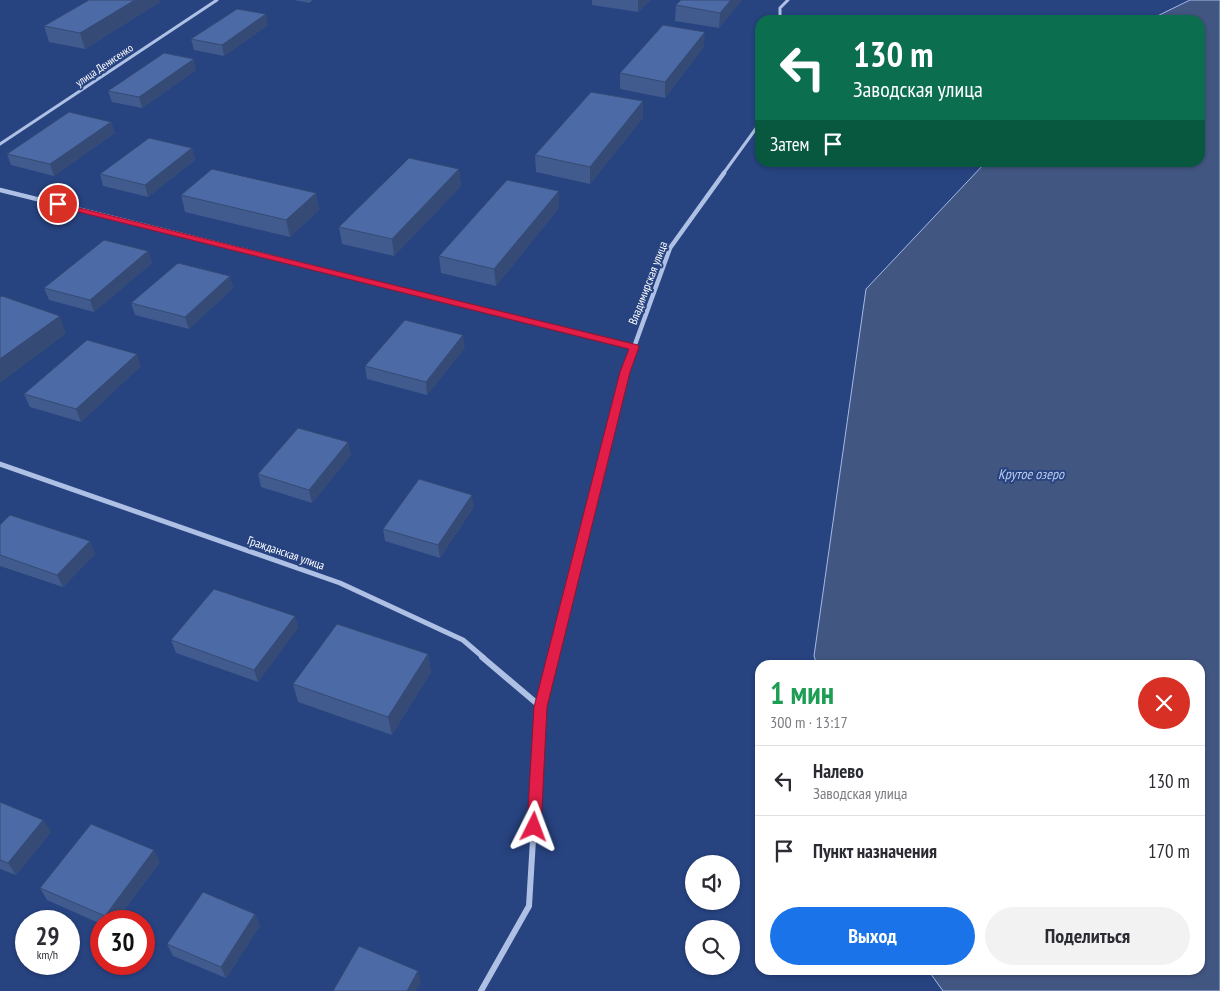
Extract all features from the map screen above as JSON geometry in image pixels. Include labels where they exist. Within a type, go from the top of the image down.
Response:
[{"type":"street","name":"улица Денисенко","points":[[0,144],[217,0]]},
{"type":"street","points":[[780,15],[780,8],[788,0]]},
{"type":"street","name":"Владимирская улица","points":[[482,991],[530,906],[540,707],[625,372],[670,248],[755,130]]},
{"type":"street","points":[[0,190],[634,347]]},
{"type":"street","name":"Гражданская улица","points":[[0,464],[340,583],[463,640],[540,707]]},
{"type":"water","name":"Крутое озеро","points":[[1190,0],[1220,0],[1220,991],[943,991],[932,975],[1205,975],[1205,660],[815,660],[814,656],[866,289],[981,167],[1205,167],[1205,15],[1159,15]]},
{"type":"building","points":[[89,0],[135,0],[80,33],[44,26]]},
{"type":"building","points":[[681,0],[731,0],[720,13],[676,5]]},
{"type":"building","points":[[237,9],[266,14],[222,45],[191,39]]},
{"type":"building","points":[[663,25],[705,32],[665,82],[620,73]]},
{"type":"building","points":[[164,53],[194,59],[139,97],[108,91]]},
{"type":"building","points":[[591,92],[643,101],[590,167],[535,155]]},
{"type":"building","points":[[69,112],[111,122],[50,164],[7,154]]},
{"type":"building","points":[[149,138],[192,148],[145,185],[100,174]]},
{"type":"building","points":[[409,158],[459,169],[392,239],[339,227]]},
{"type":"building","points":[[212,169],[316,193],[286,220],[181,195]]},
{"type":"building","points":[[507,180],[559,191],[494,269],[439,256]]},
{"type":"building","points":[[104,240],[148,251],[90,300],[44,288]]},
{"type":"building","points":[[178,263],[230,276],[185,317],[131,303]]},
{"type":"building","points":[[2,296],[60,316],[0,359],[0,297]]},
{"type":"building","points":[[405,320],[463,335],[426,382],[365,366]]},
{"type":"building","points":[[87,340],[137,354],[76,409],[24,394]]},
{"type":"building","points":[[298,428],[348,442],[309,490],[258,474]]},
{"type":"building","points":[[419,479],[472,495],[438,545],[383,529]]},
{"type":"building","points":[[10,515],[90,541],[57,575],[0,555],[0,525]]},
{"type":"building","points":[[214,589],[295,616],[254,670],[171,640]]},
{"type":"building","points":[[337,624],[428,654],[388,717],[293,684]]},
{"type":"building","points":[[0,802],[43,820],[8,863],[0,860]]},
{"type":"building","points":[[91,824],[154,850],[109,910],[91,910],[40,888]]},
{"type":"building","points":[[203,892],[255,914],[221,967],[167,944]]},
{"type":"building","points":[[359,946],[418,971],[407,991],[333,991]]},
{"type":"route","points":[[58,204],[634,347],[625,372],[540,707],[534,827]]}]
